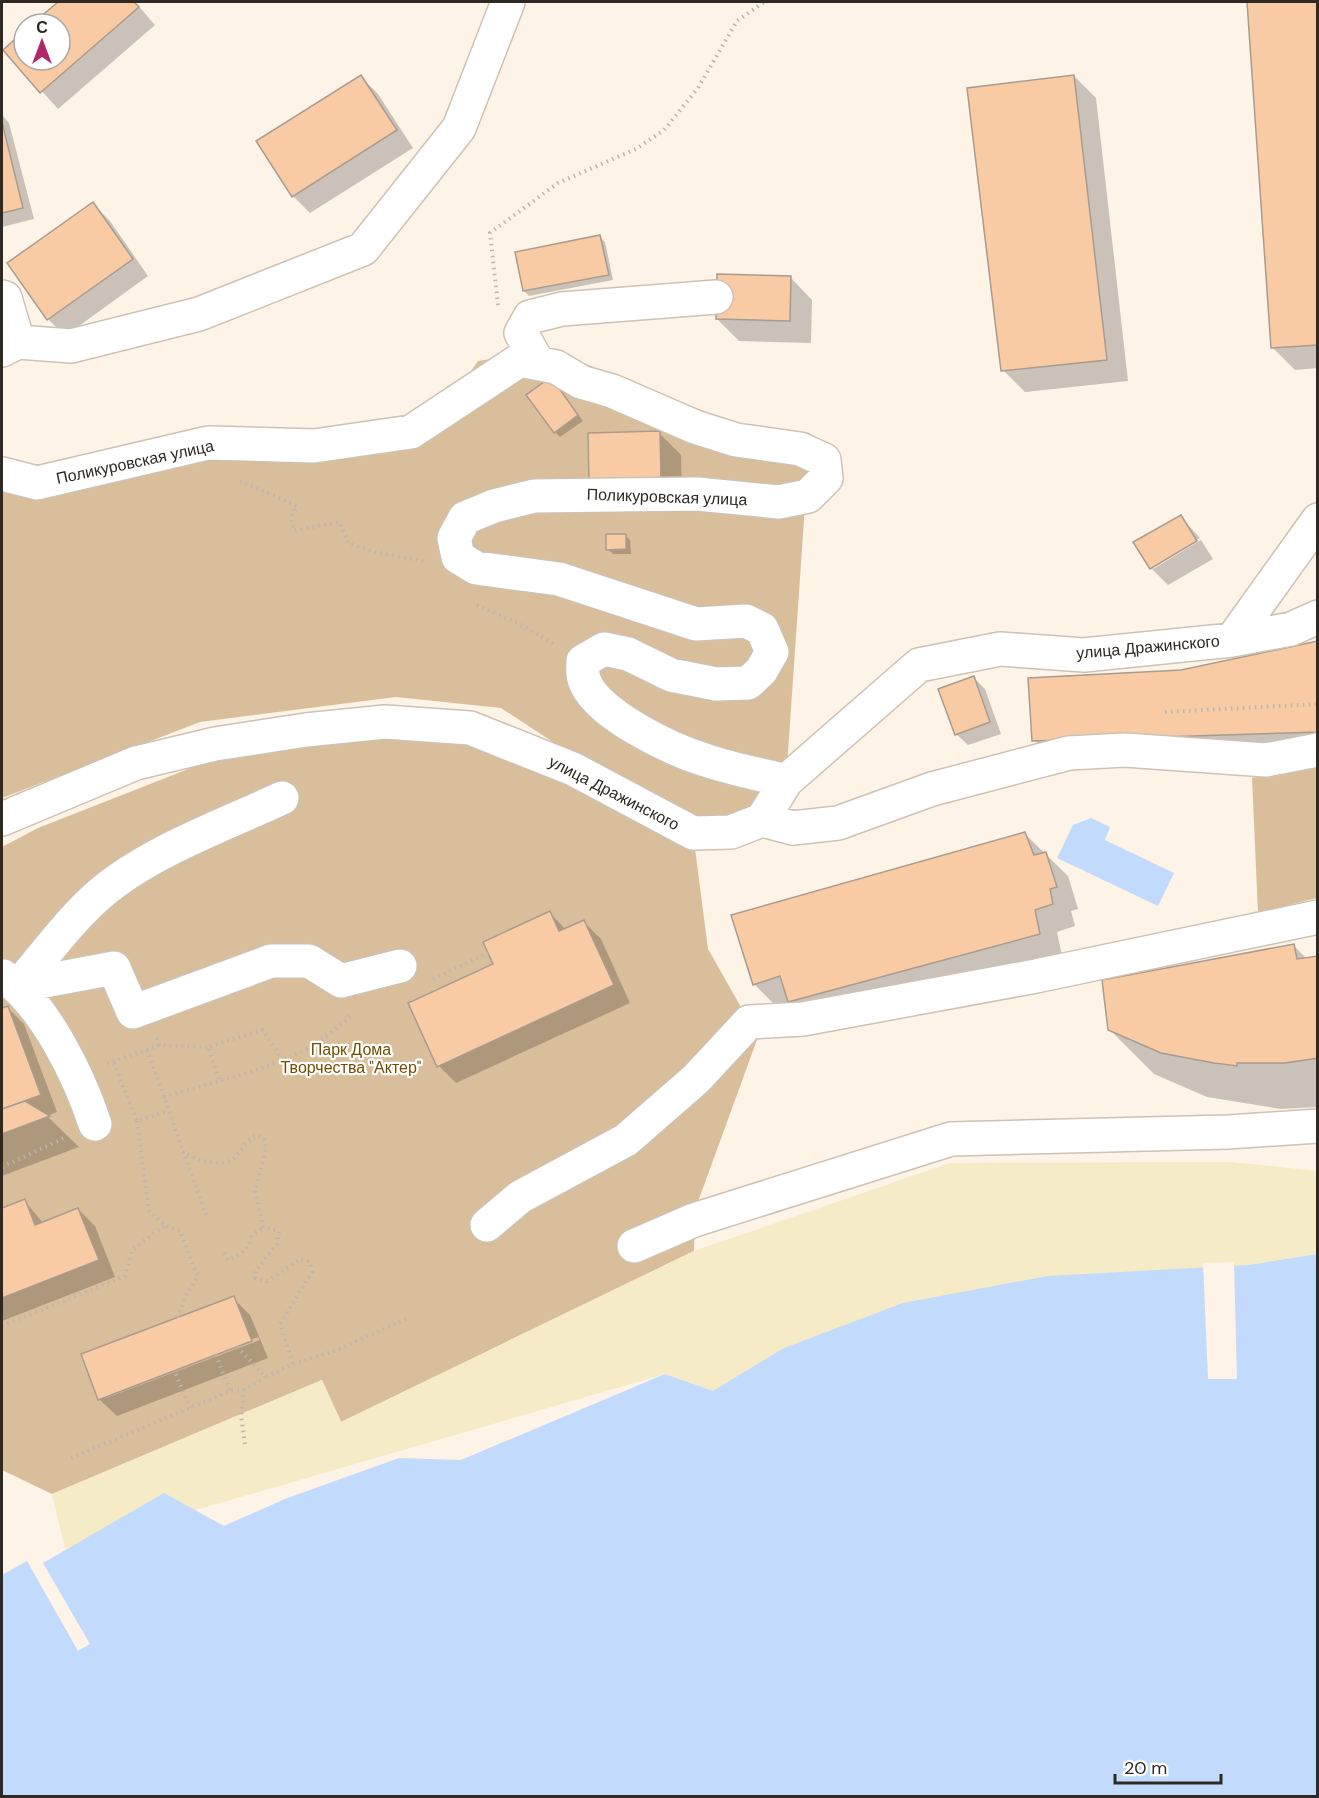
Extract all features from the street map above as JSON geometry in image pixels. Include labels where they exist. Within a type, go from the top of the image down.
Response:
[{"type":"street","points":[[2,297],[5,298],[10,346],[71,346],[199,314],[363,249],[459,128],[508,2]]},
{"type":"street","points":[[538,363],[521,333],[530,317],[562,309],[717,297]]},
{"type":"street","name":"Поликуровская улица","points":[[2,474],[37,483],[208,443],[315,446],[411,432],[520,360],[556,367],[580,382],[612,391],[695,427],[736,440],[800,449],[824,460],[826,478],[808,496],[779,502],[696,494],[534,496],[494,506],[465,518],[454,538],[458,557],[476,568],[559,579],[696,624],[746,621],[762,629],[772,652],[761,671],[748,683],[716,684],[671,675],[628,654],[604,649],[583,661]]},
{"type":"street","points":[[1232,640],[1317,520]]},
{"type":"street","name":"улица Дражинского","points":[[2,819],[136,763],[215,744],[306,730],[385,722],[470,728],[573,769],[693,833],[731,832],[762,820],[786,781],[919,665],[1000,649],[1084,655],[1232,640],[1291,629],[1317,617]]},
{"type":"street","points":[[583,661],[584,680],[613,714],[657,739],[703,760],[786,781]]},
{"type":"street","points":[[762,820],[793,828],[838,823],[932,789],[1069,753],[1125,750],[1266,760],[1317,750]]},
{"type":"street","points":[[10,980],[114,883],[175,848],[282,798]]},
{"type":"street","points":[[487,1225],[520,1197],[626,1140],[696,1079],[749,1022],[814,1017],[1036,976],[1317,917]]},
{"type":"street","points":[[10,980],[114,968],[133,1012],[271,960],[309,961],[341,981],[400,966]]},
{"type":"street","points":[[10,980],[74,1067],[95,1124]]},
{"type":"street","points":[[634,1246],[694,1220],[951,1139],[1228,1132],[1317,1126]]},
{"type":"path","points":[[500,311],[496,301],[490,233],[558,183],[636,149],[664,130],[698,88],[737,21],[764,2]]},
{"type":"path","points":[[235,472],[239,480],[297,506],[291,517],[294,531],[339,522],[349,544],[383,554],[428,562]]},
{"type":"path","points":[[469,601],[520,624],[583,661]]},
{"type":"path","points":[[1165,712],[1317,704]]},
{"type":"path","points":[[219,1079],[208,1047],[263,1030],[284,1062]]},
{"type":"path","points":[[164,1097],[219,1079],[284,1062],[332,1035]]},
{"type":"path","points":[[74,1067],[114,1063],[159,1046]]},
{"type":"path","points":[[147,1050],[182,1152],[197,1183],[206,1215]]},
{"type":"path","points":[[114,1063],[137,1121],[149,1211],[165,1225],[180,1231],[198,1277],[186,1295],[177,1318]]},
{"type":"path","points":[[137,1121],[167,1111]]},
{"type":"path","points":[[2,1167],[95,1124]]},
{"type":"path","points":[[182,1152],[199,1161],[218,1163],[235,1158],[249,1139],[257,1135],[264,1138],[266,1148],[255,1191],[263,1227]]},
{"type":"path","points":[[2,1326],[125,1276],[132,1250],[165,1225]]},
{"type":"path","points":[[224,1253],[228,1260],[239,1256],[249,1244],[251,1237],[263,1227]]},
{"type":"path","points":[[263,1227],[279,1231],[277,1244],[255,1272],[255,1278],[268,1281],[300,1259],[310,1262],[312,1272],[280,1324],[293,1364]]},
{"type":"path","points":[[71,1458],[230,1391],[243,1390],[293,1364],[337,1350],[408,1318]]},
{"type":"path","points":[[237,1347],[266,1377]]},
{"type":"path","points":[[216,1355],[230,1391]]},
{"type":"path","points":[[176,1374],[190,1408]]},
{"type":"path","points":[[243,1390],[241,1416],[245,1444]]},
{"type":"green space","name":"Парк Дома Творчества \"Актер\"","points":[[551,350],[736,424],[810,433],[786,781],[762,820],[693,833],[708,949],[758,1037],[695,1210],[694,1251],[341,1422],[322,1380],[52,1494],[2,1470],[2,847],[38,828],[247,746],[357,733],[466,742],[689,831],[501,708],[396,697],[200,722],[2,798],[2,474],[208,443],[314,446],[445,409],[478,361]]},
{"type":"green space","points":[[1317,763],[1317,898],[1258,913],[1252,778]]},
{"type":"sand","points":[[1231,1162],[1317,1171],[1317,1254],[1249,1265],[730,1383],[713,1391],[665,1374],[65,1548],[52,1494],[322,1380],[341,1422],[694,1251],[950,1163]]},
{"type":"water","points":[[1091,818],[1110,827],[1105,840],[1174,873],[1158,906],[1057,858],[1073,825]]},
{"type":"water","points":[[1317,1254],[1317,1796],[2,1796],[2,1575],[27,1561],[78,1651],[90,1644],[43,1563],[164,1493],[224,1526],[285,1499],[399,1458],[461,1460],[665,1374],[713,1391],[784,1348],[903,1303],[1048,1276],[1249,1265]]},
{"type":"pier","points":[[1234,1262],[1237,1379],[1208,1379],[1203,1263]]},
{"type":"building","points":[[58,2],[134,2],[139,7],[72,65],[72,12],[46,12]]},
{"type":"building","points":[[1247,2],[1318,2],[1318,345],[1271,348]]},
{"type":"building","points":[[12,42],[12,60],[3,50]]},
{"type":"building","points":[[22,72],[64,72],[40,93]]},
{"type":"building","points":[[361,75],[397,130],[292,197],[256,141]]},
{"type":"building","points":[[1074,75],[1107,360],[1001,371],[967,88]]},
{"type":"building","points":[[2,122],[23,208],[2,213]]},
{"type":"building","points":[[93,202],[133,259],[47,320],[7,263]]},
{"type":"building","points":[[600,235],[609,275],[523,291],[515,252]]},
{"type":"building","points":[[717,274],[791,276],[790,321],[716,319]]},
{"type":"building","points":[[551,377],[578,415],[554,433],[526,395]]},
{"type":"building","points":[[660,431],[661,480],[589,481],[588,433]]},
{"type":"building","points":[[1181,515],[1197,541],[1150,569],[1133,542]]},
{"type":"building","points":[[606,534],[626,534],[626,549],[606,550]]},
{"type":"building","points":[[1318,641],[1318,732],[1032,741],[1028,678],[1181,670]]},
{"type":"building","points":[[974,676],[990,722],[955,735],[938,689]]},
{"type":"building","points":[[1025,832],[1034,855],[1046,852],[1057,887],[1050,889],[1053,904],[1035,910],[1040,934],[788,1002],[780,976],[753,985],[731,915]]},
{"type":"building","points":[[550,911],[559,931],[584,920],[614,985],[437,1067],[408,1003],[493,964],[483,942]]},
{"type":"building","points":[[1294,944],[1297,959],[1318,956],[1318,1058],[1285,1063],[1237,1063],[1237,1066],[1214,1063],[1161,1053],[1108,1030],[1102,980]]},
{"type":"building","points":[[8,1006],[41,1095],[2,1109],[2,1008]]},
{"type":"building","points":[[25,1101],[50,1116],[2,1134],[2,1109]]},
{"type":"building","points":[[25,1199],[35,1225],[78,1208],[99,1260],[2,1298],[2,1208]]},
{"type":"building","points":[[234,1296],[252,1341],[98,1400],[81,1354]]}]
